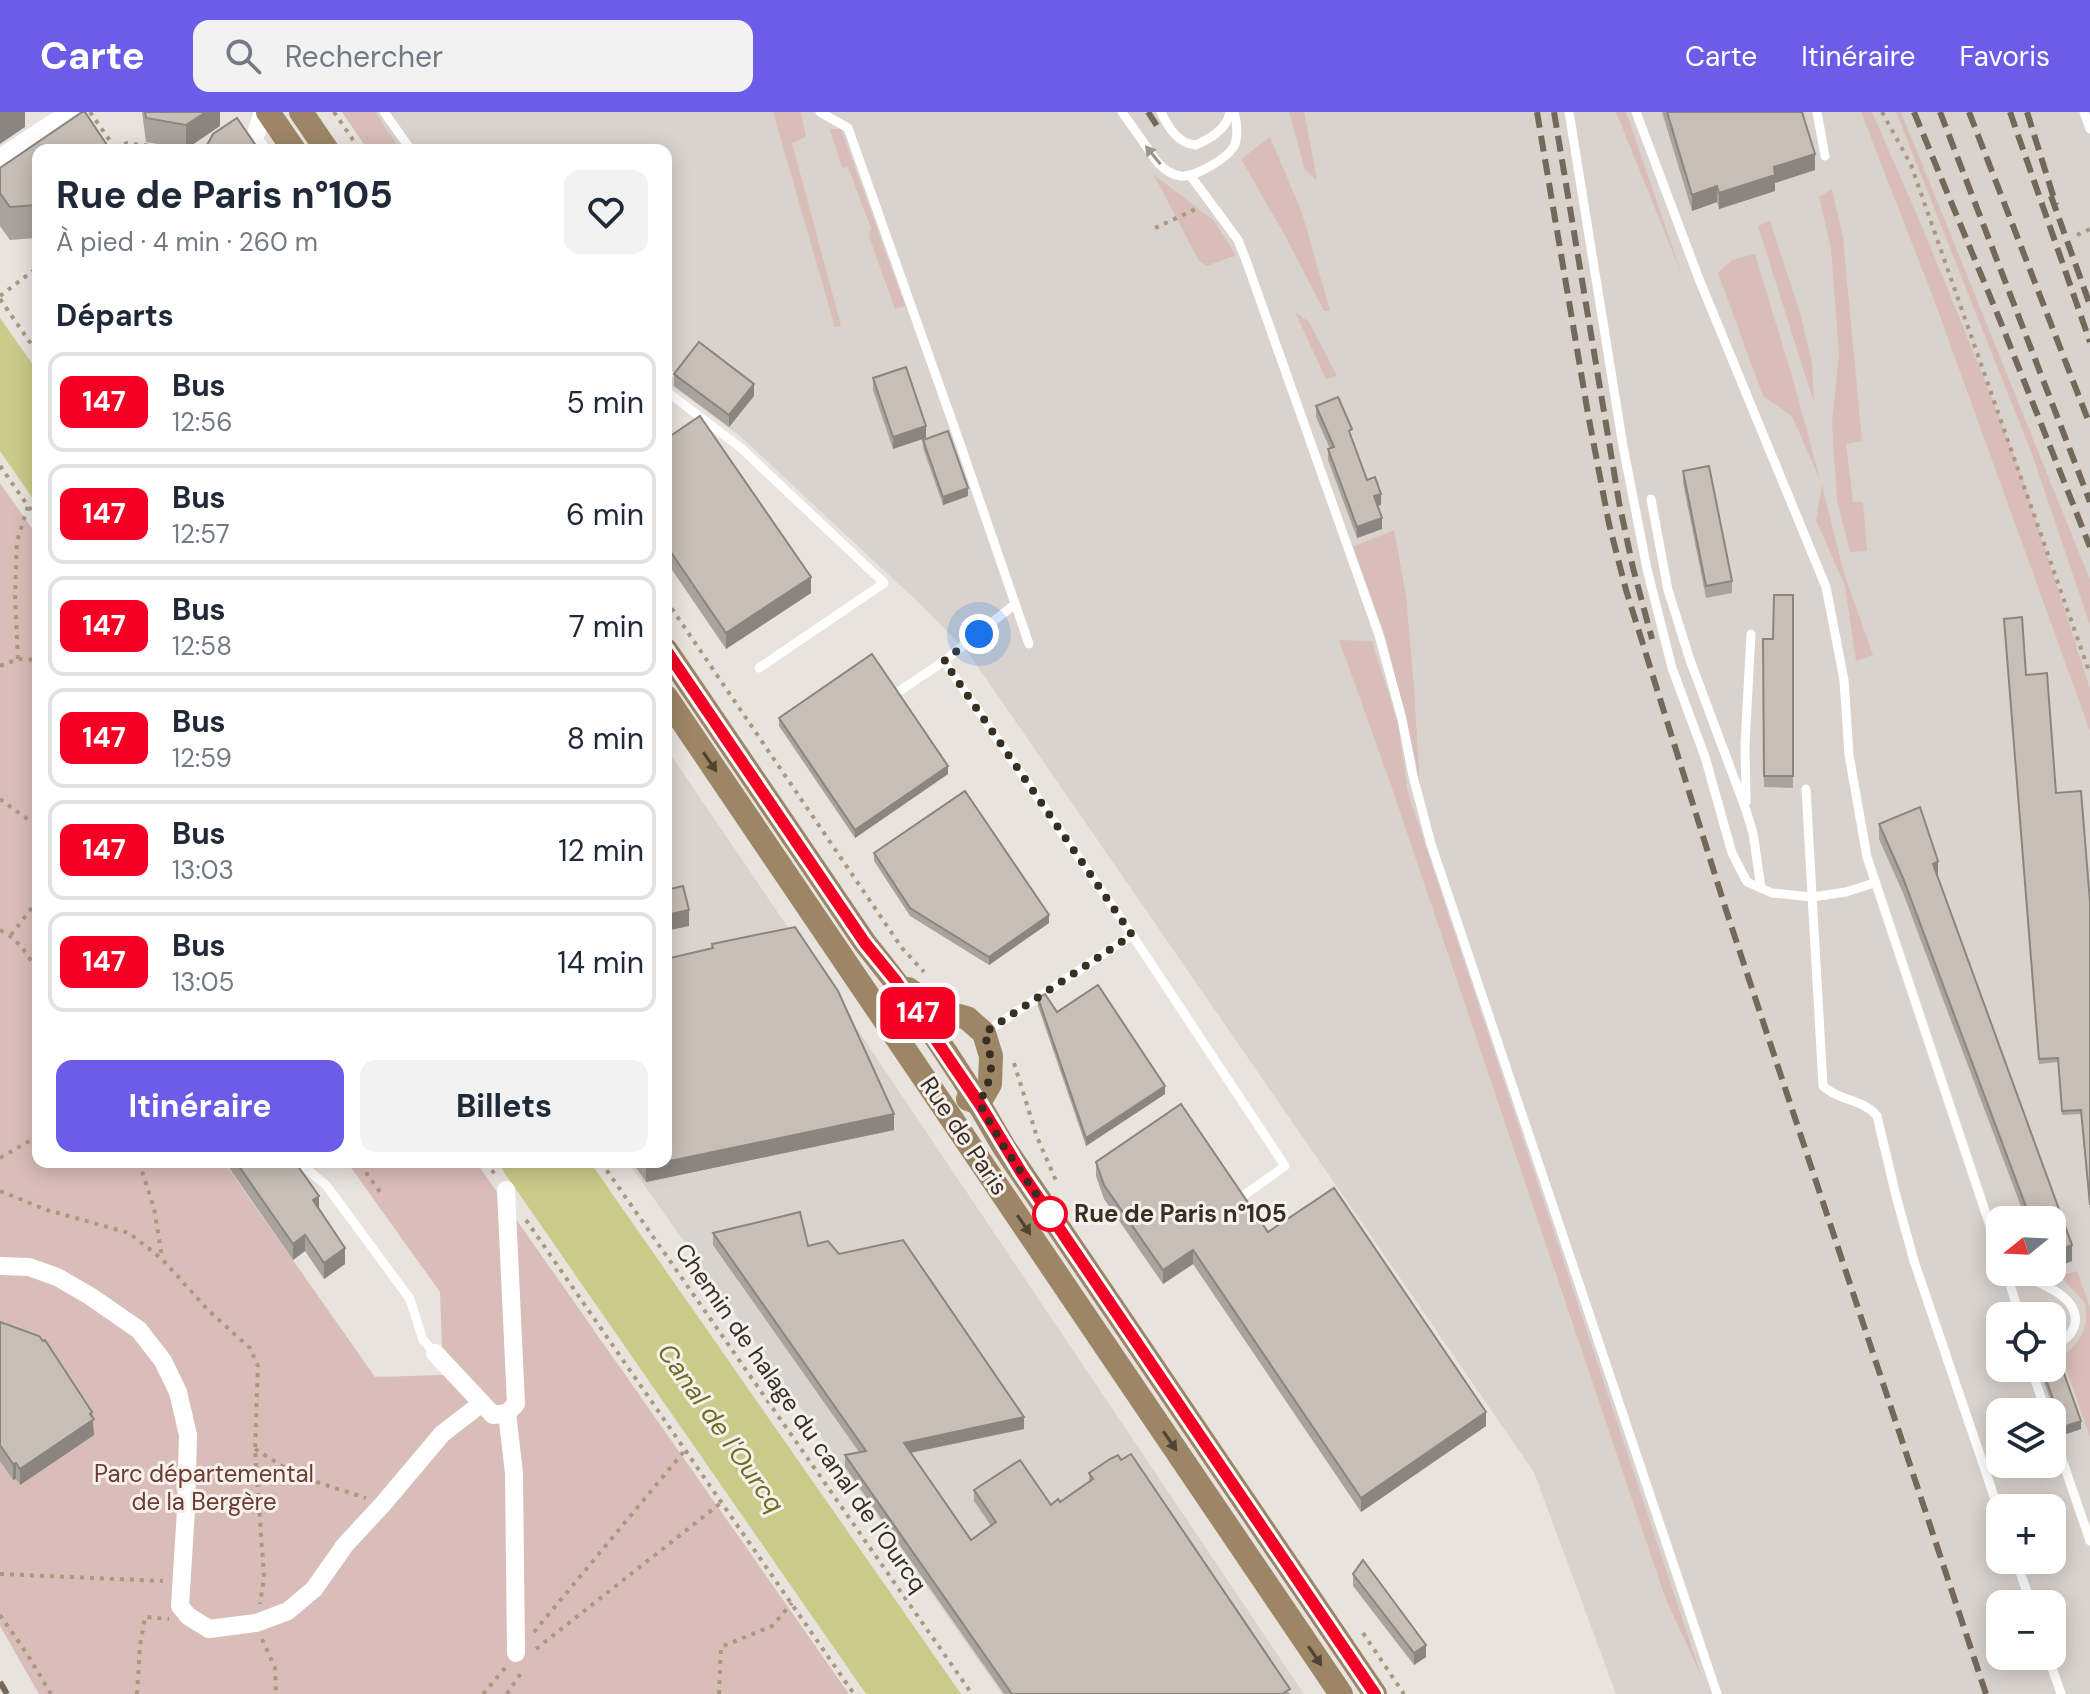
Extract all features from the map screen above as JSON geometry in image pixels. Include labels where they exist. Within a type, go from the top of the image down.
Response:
[{"type":"main road","points":[[266,112],[290,144]]},
{"type":"main road","points":[[301,112],[323,144]]},
{"type":"main road","name":"Rue de Paris","points":[[672,659],[865,943],[896,981],[979,1103],[1004,1147],[1375,1694]]},
{"type":"main road","name":"Rue de Paris","points":[[672,706],[1341,1694]]},
{"type":"main road","points":[[855,975],[904,1017],[959,1096],[979,1103],[990,1084],[991,1056],[984,1033],[967,1018],[940,1011],[896,981]]},
{"type":"street","points":[[0,158],[70,112]]},
{"type":"street","points":[[257,144],[254,140],[266,112]]},
{"type":"street","points":[[446,1361],[493,1415],[507,1413],[516,1404],[506,1190]]},
{"type":"street","points":[[0,1266],[29,1267],[57,1277],[90,1296],[139,1330],[163,1361],[178,1392],[188,1435],[180,1606],[188,1616],[209,1629],[256,1623],[288,1611],[314,1589],[345,1545],[442,1434],[482,1403]]},
{"type":"street","points":[[507,1413],[526,1655]]},
{"type":"lane","points":[[384,112],[407,144]]},
{"type":"lane","points":[[820,112],[848,128],[1029,644]]},
{"type":"lane","points":[[1122,112],[1158,163],[1180,176],[1204,170],[1233,148],[1237,124],[1232,112]]},
{"type":"lane","points":[[1161,112],[1179,139],[1196,145],[1222,128],[1232,112]]},
{"type":"lane","points":[[1569,112],[1623,446],[1647,569],[1672,668],[1705,757],[1732,853],[1747,882],[1772,893],[1812,897],[1846,892],[1874,883]]},
{"type":"lane","points":[[1636,112],[1703,290],[1826,587],[1844,680],[1849,755],[1867,857],[1986,1214]]},
{"type":"lane","points":[[1817,112],[1825,156]]},
{"type":"lane","points":[[2084,112],[2090,129]]},
{"type":"lane","points":[[1190,175],[1243,251],[1374,620],[1402,719],[1431,844],[1717,1694]]},
{"type":"lane","points":[[672,396],[741,448],[884,583],[759,668]]},
{"type":"lane","points":[[1651,499],[1668,590],[1694,673],[1746,810],[1753,833],[1761,888]]},
{"type":"lane","points":[[901,690],[944,661],[1015,604]]},
{"type":"lane","points":[[1746,810],[1745,745],[1751,634]]},
{"type":"lane","points":[[944,661],[1132,935],[1285,1166],[1243,1196]]},
{"type":"lane","points":[[1806,789],[1823,1086],[1829,1092],[1870,1108],[1877,1116],[1914,1261],[1993,1494]]},
{"type":"lane","points":[[984,1033],[1132,935]]},
{"type":"lane","points":[[305,1168],[326,1185],[410,1299],[423,1340],[446,1361]]},
{"type":"lane","points":[[2042,1286],[2066,1298],[2071,1305],[2075,1314],[2072,1331],[2066,1337]]},
{"type":"lane","points":[[2066,1471],[2090,1541]]},
{"type":"lane","points":[[2053,1670],[2061,1694]]},
{"type":"path","points":[[90,112],[112,144]]},
{"type":"path","points":[[334,112],[356,144]]},
{"type":"path","points":[[1882,112],[1911,165],[2090,674]]},
{"type":"path","points":[[1155,228],[1184,215]]},
{"type":"path","points":[[2077,235],[2090,229]]},
{"type":"path","points":[[32,272],[0,298],[32,345]]},
{"type":"path","points":[[0,466],[32,512]]},
{"type":"path","points":[[18,659],[15,596],[17,541],[28,506]]},
{"type":"path","points":[[672,609],[902,948],[930,980]]},
{"type":"path","points":[[0,666],[18,659],[32,658]]},
{"type":"path","points":[[0,799],[32,821]]},
{"type":"path","points":[[11,935],[32,908]]},
{"type":"path","points":[[0,930],[11,935],[32,962]]},
{"type":"path","points":[[1012,1056],[1037,1137],[1058,1186]]},
{"type":"path","points":[[0,1158],[32,1139]]},
{"type":"path","points":[[141,1168],[154,1208],[162,1259]]},
{"type":"path","points":[[366,1168],[367,1174],[383,1196]]},
{"type":"path","points":[[490,1168],[854,1694]]},
{"type":"path","name":"Chemin de halage du canal de l'Ourcq","points":[[605,1168],[972,1694]]},
{"type":"path","points":[[0,1191],[47,1210],[129,1233],[162,1259],[208,1310],[250,1348],[258,1366],[255,1449],[264,1577],[256,1623],[275,1668],[276,1694]]},
{"type":"path","points":[[255,1449],[298,1476],[383,1504]]},
{"type":"path","points":[[507,1694],[526,1655],[686,1449]]},
{"type":"path","points":[[483,1694],[537,1646],[722,1502]]},
{"type":"path","points":[[0,1574],[181,1582]]},
{"type":"path","points":[[719,1694],[721,1647],[772,1626],[792,1603]]},
{"type":"path","points":[[0,1615],[51,1694]]},
{"type":"path","points":[[137,1694],[145,1617],[195,1620]]},
{"type":"path","points":[[1360,1629],[1404,1694]]},
{"type":"shaded area","points":[[342,112],[2090,112],[2090,1694],[1616,1694],[1534,1472],[969,654],[920,604],[740,436],[672,385],[672,144],[364,144]]},
{"type":"shaded area","points":[[672,757],[1304,1694],[1002,1694],[632,1168],[672,1168]]},
{"type":"green space","points":[[342,112],[375,112],[397,144],[364,144]]},
{"type":"green space","points":[[773,112],[801,112],[806,137],[792,143],[841,326],[835,327]]},
{"type":"green space","points":[[1289,112],[1304,112],[1317,180],[1305,170]]},
{"type":"green space","points":[[1616,112],[1626,112],[1682,275]]},
{"type":"green space","points":[[1861,112],[1872,112],[1923,229],[2024,483],[2090,689],[2090,731],[1936,305]]},
{"type":"green space","points":[[1896,112],[1901,112],[2090,580],[2090,625],[2032,454]]},
{"type":"green space","points":[[830,129],[841,129],[905,306],[895,309],[869,236],[871,228],[848,167],[842,168]]},
{"type":"green space","points":[[1270,137],[1302,213],[1330,311],[1324,311],[1241,159]]},
{"type":"green space","points":[[1154,175],[1213,220],[1236,255],[1207,266],[1199,261]]},
{"type":"green space","points":[[1832,189],[1843,238],[1862,441],[1846,444],[1853,502],[1863,502],[1867,551],[1850,552],[1837,500],[1832,423],[1839,354],[1831,248],[1819,197]]},
{"type":"green space","points":[[1770,221],[1800,313],[1812,363],[1814,403],[1758,226]]},
{"type":"green space","points":[[1755,254],[1820,480],[1792,416],[1763,396],[1718,273],[1732,260]]},
{"type":"green space","points":[[1295,312],[1309,322],[1337,376],[1326,379]]},
{"type":"green space","name":"Parc départemental de la Bergère","points":[[0,483],[32,528],[32,1168],[228,1168],[375,1377],[443,1375],[440,1292],[351,1168],[480,1168],[849,1694],[39,1694],[0,1626]]},
{"type":"green space","points":[[1822,485],[1844,573],[1873,655],[1856,661],[1845,586],[1816,520]]},
{"type":"green space","points":[[1394,530],[1406,596],[1420,790],[1386,638],[1353,547]]},
{"type":"green space","points":[[1339,640],[1372,641],[1398,724],[1408,793],[1702,1678],[1665,1597],[1391,785]]},
{"type":"green space","points":[[2077,1271],[2090,1307],[2090,1437],[2066,1368],[2066,1353],[2078,1341],[2084,1328],[2085,1304],[2066,1282],[2066,1274]]},
{"type":"water","points":[[0,318],[32,363],[32,497],[0,451]]},
{"type":"water","name":"Canal de l'Ourcq","points":[[501,1168],[594,1168],[961,1694],[866,1694]]},
{"type":"building","points":[[85,112],[106,144],[35,144]]},
{"type":"building","points":[[145,112],[206,112],[186,125],[146,118]]},
{"type":"building","points":[[1667,112],[1802,112],[1815,154],[1774,167],[1775,175],[1719,193],[1717,186],[1692,195]]},
{"type":"building","points":[[237,118],[255,144],[208,144],[213,134]]},
{"type":"building","points":[[32,146],[32,205],[10,207],[0,193],[0,168]]},
{"type":"building","points":[[699,342],[754,384],[729,415],[674,374]]},
{"type":"building","points":[[906,367],[926,426],[893,437],[873,378]]},
{"type":"building","points":[[1338,397],[1352,429],[1349,431],[1367,480],[1375,477],[1381,494],[1374,496],[1382,518],[1357,527],[1328,449],[1334,447],[1316,406]]},
{"type":"building","points":[[700,416],[811,577],[726,633],[672,554],[672,435]]},
{"type":"building","points":[[948,431],[968,488],[943,497],[923,440]]},
{"type":"building","points":[[1709,466],[1732,581],[1706,586],[1683,471]]},
{"type":"building","points":[[1774,595],[1793,595],[1793,776],[1764,776],[1763,639],[1773,639]]},
{"type":"building","points":[[2022,617],[2026,675],[2047,673],[2056,793],[2081,791],[2090,902],[2090,1205],[2081,1110],[2062,1111],[2058,1058],[2039,1059],[2004,619]]},
{"type":"building","points":[[872,654],[948,766],[855,830],[779,718]]},
{"type":"building","points":[[965,791],[1049,915],[989,957],[910,908],[874,853]]},
{"type":"building","points":[[1920,807],[1938,861],[1933,864],[2058,1206],[2026,1206],[1903,878],[1879,824]]},
{"type":"building","points":[[683,886],[689,910],[672,914],[672,889]]},
{"type":"building","points":[[795,927],[838,991],[894,1114],[672,1161],[672,958],[713,948],[712,944]]},
{"type":"building","points":[[1098,985],[1165,1086],[1086,1138],[1038,998],[1045,994],[1057,1012]]},
{"type":"building","points":[[1181,1104],[1268,1232],[1334,1188],[1486,1412],[1361,1498],[1193,1250],[1163,1270],[1104,1185],[1096,1162]]},
{"type":"building","points":[[240,1168],[299,1168],[319,1196],[313,1200],[345,1248],[324,1263],[305,1235],[293,1244]]},
{"type":"building","points":[[800,1212],[808,1246],[828,1241],[839,1254],[903,1240],[1024,1417],[904,1443],[971,1540],[996,1522],[974,1490],[1020,1460],[1051,1505],[1093,1479],[1089,1473],[1110,1459],[1118,1455],[1121,1460],[1131,1454],[1290,1689],[1282,1694],[1012,1694],[845,1455],[866,1451],[713,1233]]},
{"type":"building","points":[[2066,1229],[2072,1245],[2066,1247]]},
{"type":"building","points":[[0,1322],[45,1340],[94,1419],[20,1469],[0,1445]]},
{"type":"building","points":[[2066,1379],[2081,1421],[2066,1426],[2066,1398],[2053,1398],[2047,1382],[2066,1382]]},
{"type":"building","points":[[1363,1560],[1426,1645],[1414,1653],[1353,1574]]},
{"type":"railway","points":[[1148,112],[1157,126]]},
{"type":"railway","points":[[1537,112],[1588,414],[1609,524],[1626,590],[1726,910],[1986,1694]]},
{"type":"railway","points":[[1554,112],[1619,502],[1652,639]]},
{"type":"railway","points":[[1914,112],[2090,547]]},
{"type":"railway","points":[[1940,112],[2090,502]]},
{"type":"railway","points":[[1969,112],[2090,425]]},
{"type":"railway","points":[[2010,112],[2090,342]]},
{"type":"railway","points":[[2027,112],[2056,205]]},
{"type":"railway","points":[[2051,196],[2090,305]]},
{"type":"railway","points":[[0,1682],[7,1694]]},
{"type":"bus line","name":"147","points":[[672,659],[865,943],[896,981],[979,1103],[1004,1147],[1375,1694]]},
{"type":"place","name":"Rue de Paris n°105","points":[[1050,1214]]},
{"type":"route","points":[[979,634],[944,661],[1132,935],[984,1033],[991,1056],[990,1084],[979,1103],[1004,1147],[1057,1225],[1050,1214]]}]
